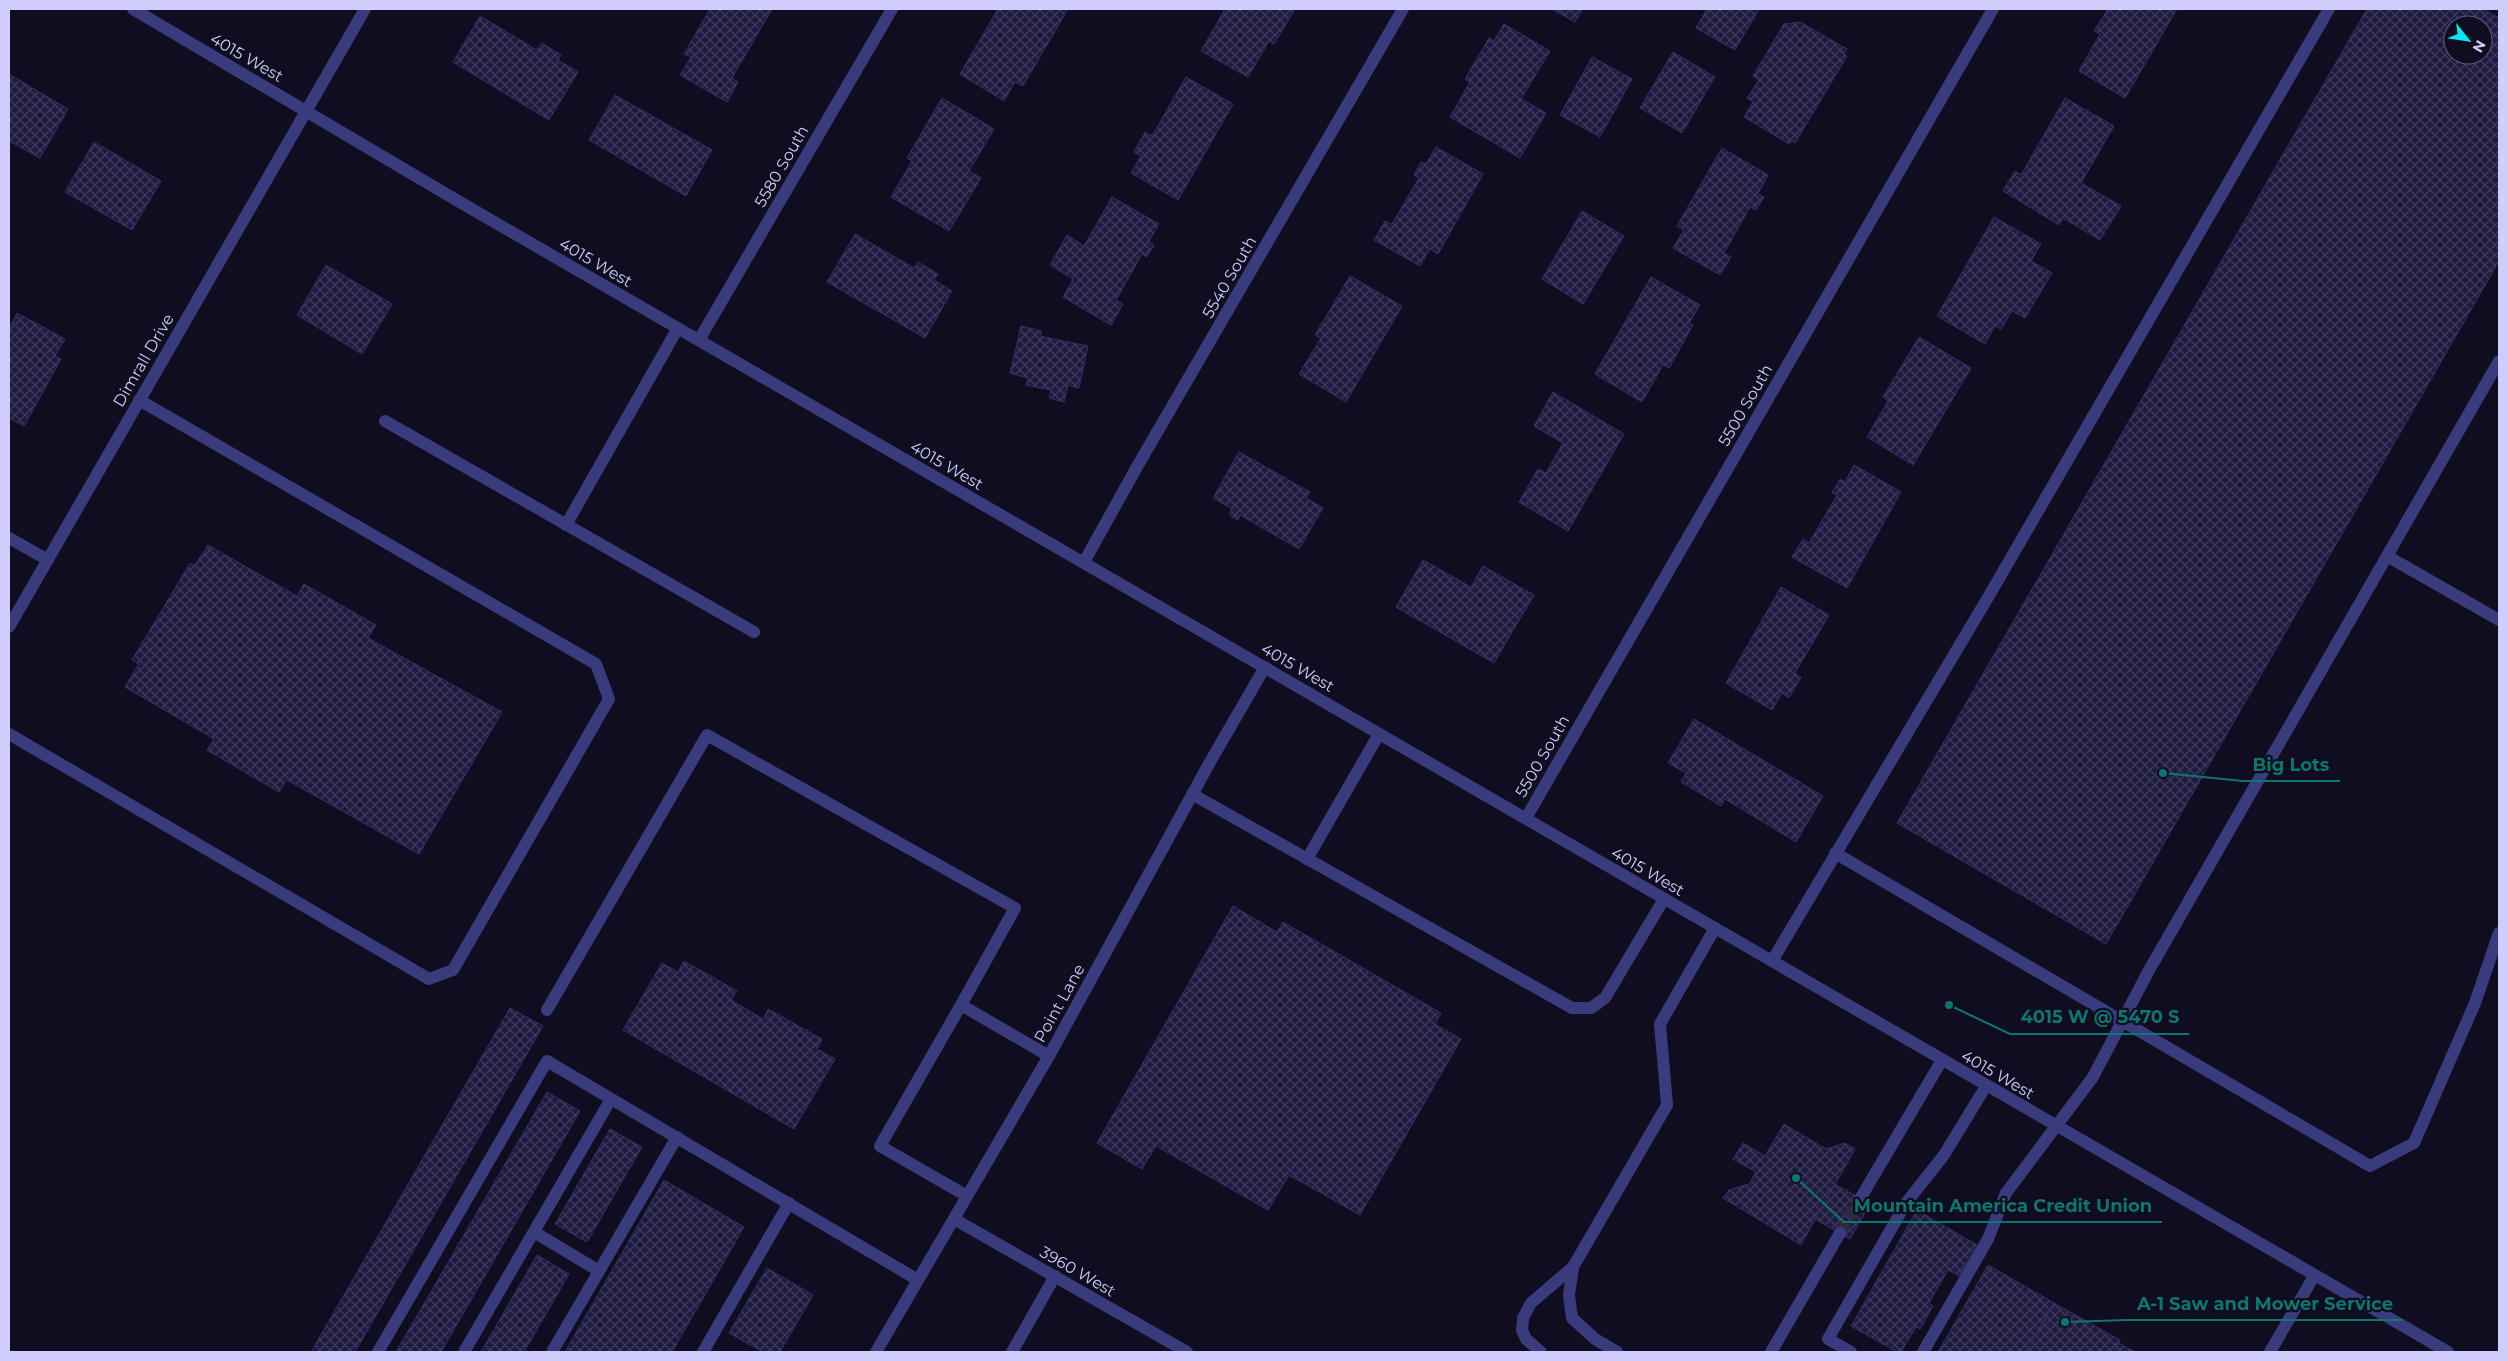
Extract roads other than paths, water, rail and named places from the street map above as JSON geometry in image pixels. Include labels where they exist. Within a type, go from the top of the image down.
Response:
[{"type":"street","name":"4015 West","points":[[133,9],[458,201],[2448,1352]]},
{"type":"street","name":"Dimrall Drive","points":[[9,627],[365,9]]},
{"type":"street","name":"5580 South","points":[[699,340],[892,9]]},
{"type":"street","name":"5540 South","points":[[1084,562],[1138,465],[1403,9]]},
{"type":"street","name":"5500 South","points":[[1526,818],[1993,9]]},
{"type":"street","points":[[1772,962],[1990,594],[2329,9]]},
{"type":"street","points":[[566,524],[678,328]]},
{"type":"street","points":[[1924,1352],[1988,1239],[2006,1193],[2094,1077],[2148,972],[2499,361]]},
{"type":"street","points":[[9,734],[429,979],[453,970],[609,699],[596,664],[139,400]]},
{"type":"street","points":[[385,421],[754,632]]},
{"type":"street","points":[[9,538],[48,560]]},
{"type":"street","points":[[2388,556],[2499,620]]},
{"type":"street","name":"Point Lane","points":[[876,1352],[1049,1056],[1192,794],[1265,667]]},
{"type":"street","points":[[1307,859],[1379,734]]},
{"type":"street","points":[[547,1010],[707,735],[1015,908],[880,1146],[967,1196]]},
{"type":"street","points":[[1192,794],[1572,1008],[1591,1008],[1605,998],[1664,899]]},
{"type":"street","points":[[1835,853],[2122,1023],[2370,1166],[2414,1143],[2475,1002],[2499,933]]},
{"type":"street","points":[[1541,1352],[1526,1339],[1522,1330],[1523,1318],[1531,1302],[1573,1267],[1667,1105],[1660,1024],[1715,928]]},
{"type":"street","points":[[961,1005],[1049,1056]]},
{"type":"street","points":[[1860,1199],[1942,1060]]},
{"type":"street","points":[[378,1352],[547,1061],[918,1280]]},
{"type":"street","points":[[1851,1352],[1828,1339],[1906,1204],[1944,1154],[1986,1086]]},
{"type":"street","points":[[464,1352],[611,1098]]},
{"type":"street","points":[[552,1352],[677,1137]]},
{"type":"street","points":[[703,1352],[789,1203]]},
{"type":"street","name":"3960 West","points":[[954,1220],[1187,1352]]},
{"type":"street","points":[[534,1232],[599,1271]]},
{"type":"street","points":[[1770,1352],[1840,1233]]},
{"type":"street","points":[[1573,1267],[1569,1295],[1572,1318],[1595,1339],[1617,1352]]},
{"type":"street","points":[[1012,1352],[1055,1276]]},
{"type":"street","points":[[2270,1352],[2314,1276]]},
{"type":"tunnel","points":[[1840,1233],[1860,1199]]},
{"type":"place","name":"Big Lots","points":[[2163,773]]},
{"type":"place","name":"4015 W @ 5470 S","points":[[1949,1005]]},
{"type":"place","name":"Mountain America Credit Union","points":[[1796,1178]]},
{"type":"place","name":"A-1 Saw and Mower Service","points":[[2065,1322]]}]
